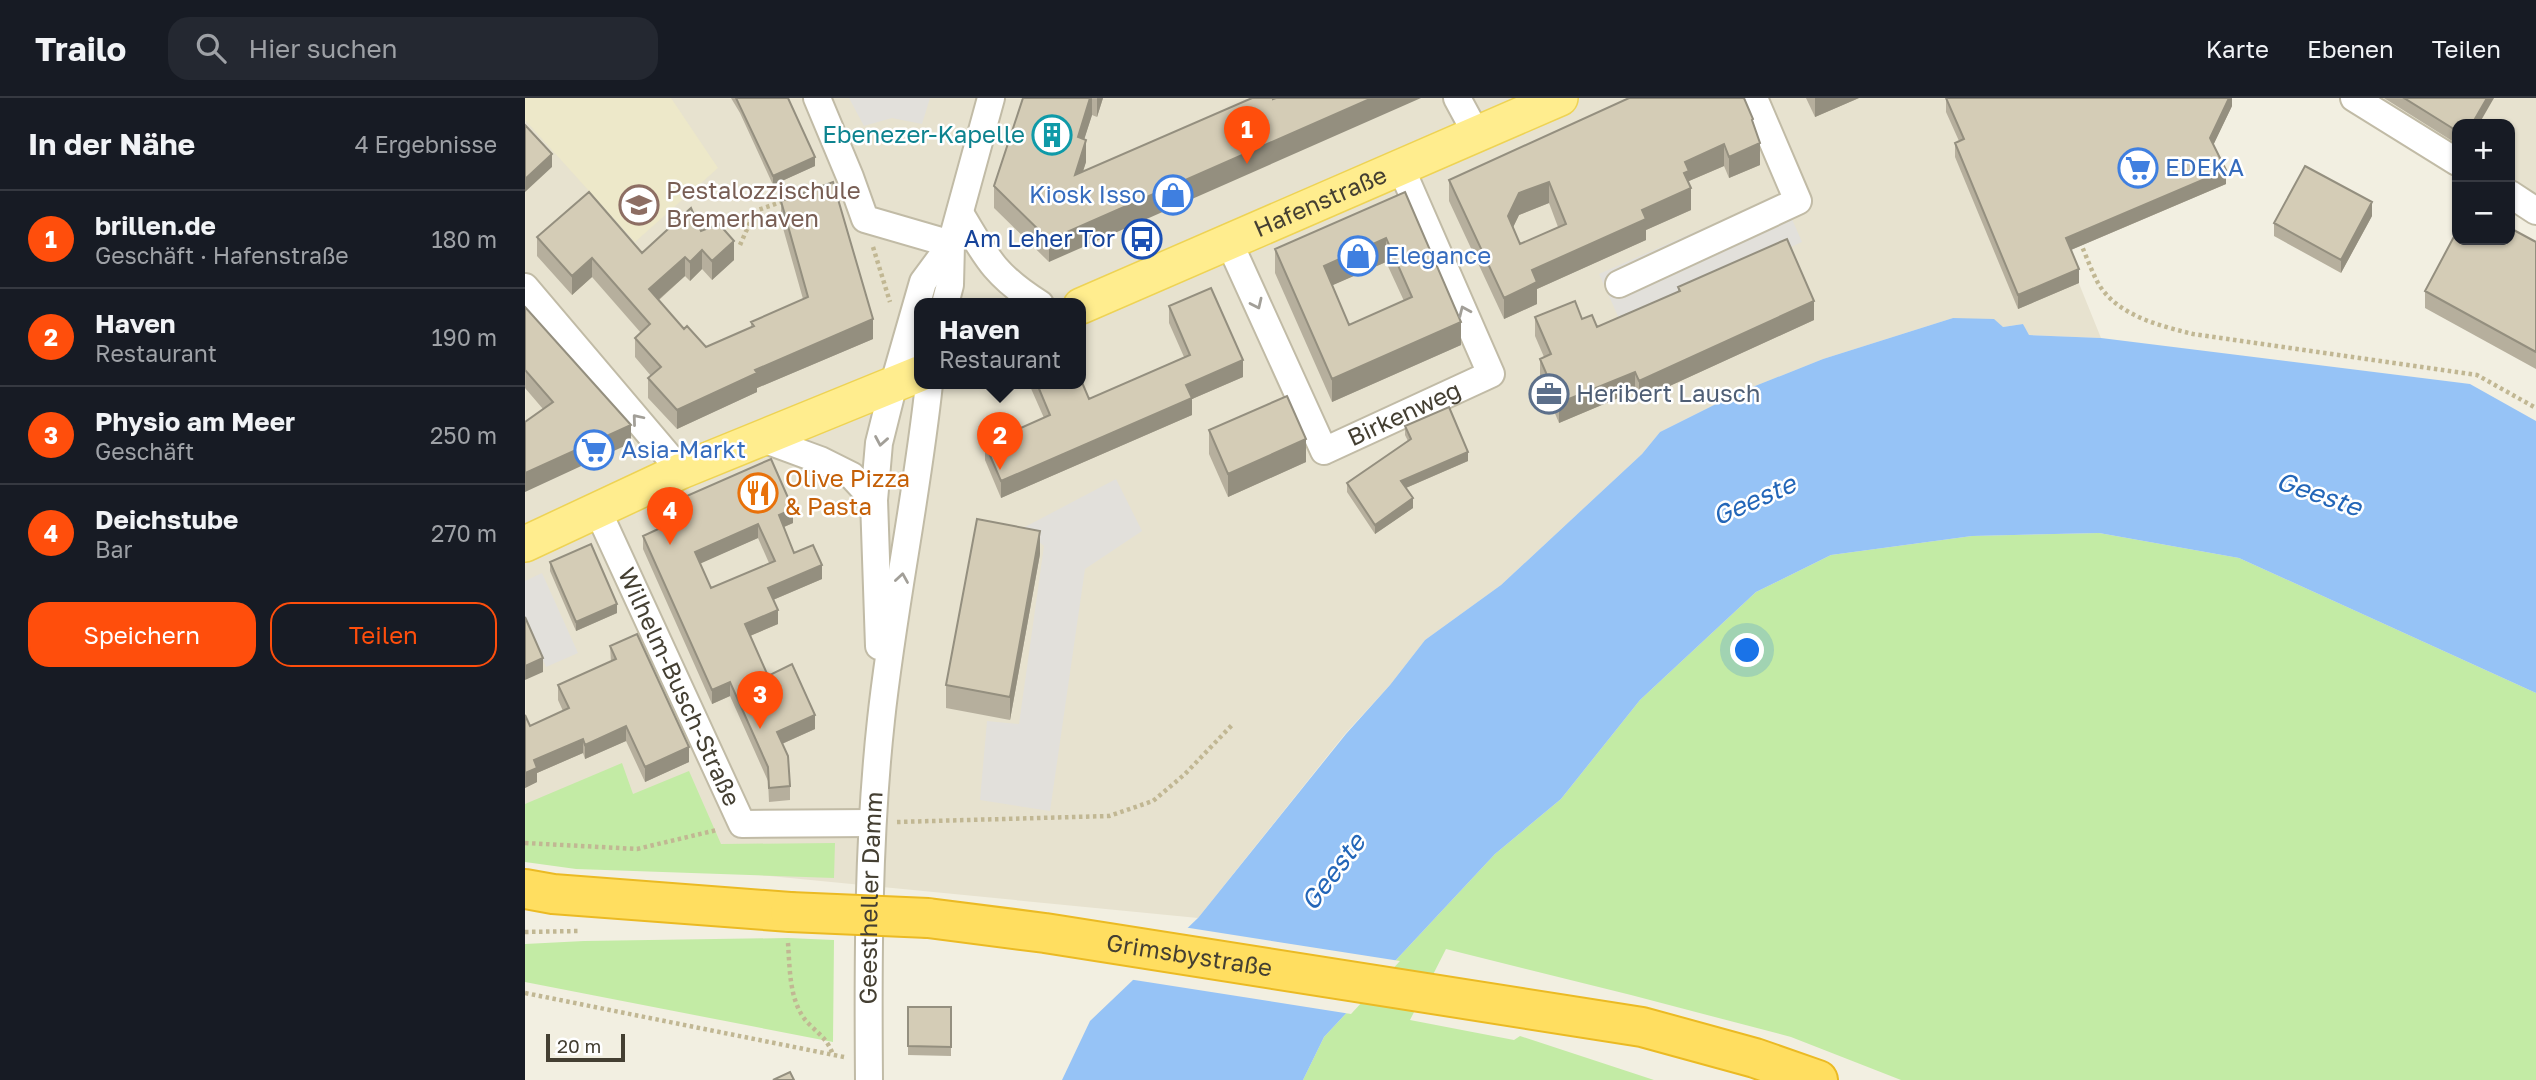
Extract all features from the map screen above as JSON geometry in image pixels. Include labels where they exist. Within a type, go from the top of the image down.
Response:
[{"type":"highway","name":"Grimsbystraße","points":[[534,894],[789,925],[927,918],[1045,933],[1642,1027],[1755,1058],[1818,1080]]},
{"type":"main road","name":"Hafenstraße","points":[[1086,303],[1560,98]]},
{"type":"main road","points":[[525,544],[906,369]]},
{"type":"street","points":[[817,98],[865,219],[951,244]]},
{"type":"street","points":[[947,298],[950,285],[951,244],[991,98]]},
{"type":"street","points":[[1457,98],[1477,135]]},
{"type":"street","points":[[1619,284],[1798,201],[1754,98]]},
{"type":"street","points":[[2354,98],[2452,159]]},
{"type":"street","name":"Birkenweg","points":[[1229,242],[1324,451],[1491,374],[1401,168]]},
{"type":"street","points":[[2515,197],[2536,211]]},
{"type":"street","points":[[960,213],[990,265],[1014,288],[1030,298]]},
{"type":"street","name":"Geestheller Damm","points":[[920,298],[923,282],[951,244]]},
{"type":"street","points":[[525,287],[681,471]]},
{"type":"street","name":"Geestheller Damm","points":[[881,718],[874,500],[879,443],[906,369],[914,328]]},
{"type":"street","name":"Geestheller Damm","points":[[869,1071],[872,823],[881,718],[928,389]]},
{"type":"street","points":[[760,438],[820,460],[852,476],[874,500]]},
{"type":"street","name":"Wilhelm-Busch-Straße","points":[[597,509],[742,824],[872,823]]},
{"type":"path","points":[[740,245],[755,211],[791,198]]},
{"type":"path","points":[[865,219],[906,369]]},
{"type":"path","points":[[2077,235],[2099,285],[2119,305],[2155,324],[2193,334],[2477,375],[2536,408]]},
{"type":"path","points":[[872,823],[1109,816],[1153,801],[1185,774],[1232,726]]},
{"type":"path","points":[[525,844],[637,849],[742,824]]},
{"type":"path","points":[[789,925],[791,983],[799,1008],[808,1024],[820,1032],[832,1055]]},
{"type":"path","points":[[525,993],[832,1055],[869,1071]]},
{"type":"shaded area","points":[[525,98],[2004,98],[2101,338],[2028,335],[2023,324],[2003,327],[1953,318],[1823,359],[1740,392],[1660,432],[1642,454],[1501,585],[1425,640],[1390,685],[1345,734],[1198,918],[525,852]]},
{"type":"shaded area","name":"Pestalozzischule Bremerhaven","points":[[525,98],[671,98],[718,168],[635,242],[525,120]]},
{"type":"shaded area","points":[[849,98],[930,98],[922,124],[892,118],[864,126]]},
{"type":"shaded area","points":[[2372,98],[2536,98],[2536,195],[2515,183],[2515,119],[2452,119],[2452,146]]},
{"type":"shaded area","points":[[1781,194],[1802,242],[1621,323],[1599,274]]},
{"type":"shaded area","points":[[1116,479],[1142,531],[1085,569],[1050,811],[980,800],[987,721],[1019,724],[1044,546],[1023,528]]},
{"type":"shaded area","points":[[542,573],[578,653],[546,667],[525,621],[525,581]]},
{"type":"green space","points":[[2099,533],[2239,558],[2536,693],[2536,1080],[1901,1080],[1791,1037],[1446,949],[1410,1020],[1514,1040],[1520,1036],[1654,1080],[1303,1080],[1324,1037],[1495,854],[1561,799],[1640,700],[1756,592],[1831,555],[1972,536]]},
{"type":"green space","points":[[622,763],[633,794],[689,771],[721,844],[835,843],[834,878],[576,869],[525,862],[525,804]]},
{"type":"green space","points":[[788,938],[834,940],[833,1042],[525,982],[525,944]]},
{"type":"water","name":"Geeste","points":[[1953,318],[1994,319],[2003,327],[2023,324],[2029,335],[2101,338],[2470,384],[2536,421],[2536,693],[2239,558],[2099,533],[1972,536],[1831,555],[1756,592],[1640,700],[1561,799],[1495,854],[1324,1037],[1303,1080],[1062,1080],[1090,1021],[1198,918],[1425,640],[1501,585],[1642,454],[1660,432],[1740,392],[1823,359]]},
{"type":"pier","points":[[1183,927],[1400,961],[1351,1014],[1128,979]]},
{"type":"building","points":[[736,98],[788,98],[815,157],[773,176]]},
{"type":"building","points":[[1023,98],[1090,98],[1078,137],[1086,140],[1075,175],[1252,98],[1372,98],[1049,240],[994,186]]},
{"type":"building","points":[[1629,98],[1744,98],[1760,143],[1729,157],[1724,144],[1685,162],[1689,171],[1684,173],[1691,188],[1642,210],[1646,219],[1532,270],[1537,282],[1504,298],[1449,180]],"holes":[[[1549,182],[1566,224],[1520,244],[1508,216],[1519,193]]]},
{"type":"building","points":[[1946,98],[2229,98],[2210,138],[2226,170],[2066,238],[2079,269],[2018,295],[1955,143],[1964,139]]},
{"type":"building","points":[[2404,98],[2487,98],[2475,119],[2452,119],[2452,128]]},
{"type":"building","points":[[525,125],[552,154],[525,179]]},
{"type":"building","points":[[2305,166],[2372,202],[2341,260],[2274,223]]},
{"type":"building","points":[[833,182],[873,319],[755,370],[757,373],[677,410],[648,378],[661,367],[635,338],[650,324],[592,258],[572,276],[537,237],[589,192],[642,253],[691,208],[701,231],[719,224],[734,241],[712,261],[702,250],[690,262],[685,257],[649,289],[684,329],[687,326],[706,347],[754,326],[751,322],[808,297],[781,201]]},
{"type":"building","points":[[1405,192],[1461,322],[1332,379],[1275,249]],"holes":[[[1386,238],[1412,297],[1349,325],[1324,266]]]},
{"type":"building","points":[[2515,231],[2536,242],[2536,352],[2425,291],[2452,240],[2452,245],[2515,245]]},
{"type":"building","points":[[1787,239],[1814,301],[1639,381],[1635,372],[1559,403],[1540,359],[1551,354],[1535,317],[1575,301],[1582,319],[1592,315],[1597,327],[1680,291],[1678,287]]},
{"type":"building","points":[[1211,288],[1243,360],[1186,385],[1192,398],[1001,481],[985,444],[1050,415],[1039,389],[1085,389],[1089,399],[1190,355],[1169,306]]},
{"type":"building","points":[[525,307],[631,425],[525,473],[525,422],[553,402],[525,370]]},
{"type":"building","points":[[1287,396],[1306,439],[1228,474],[1209,430]]},
{"type":"building","points":[[1449,407],[1468,452],[1401,481],[1413,498],[1375,525],[1347,483],[1411,439],[1405,426]]},
{"type":"building","points":[[771,459],[793,509],[779,515],[794,553],[813,545],[822,565],[768,588],[778,610],[745,624],[768,676],[792,664],[815,715],[777,732],[788,756],[790,786],[769,788],[768,767],[730,682],[712,690],[643,536],[680,519],[673,502]],"holes":[[[758,524],[775,561],[711,588],[695,552]]]},
{"type":"building","points":[[977,519],[1040,531],[1010,697],[946,685]]},
{"type":"building","points":[[591,544],[617,604],[576,622],[550,562]]},
{"type":"building","points":[[525,617],[543,658],[525,666]]},
{"type":"building","points":[[637,634],[689,747],[645,767],[626,726],[585,745],[583,739],[534,760],[537,768],[525,773],[525,715],[530,726],[569,708],[558,685],[616,659],[610,646]]},
{"type":"building","points":[[908,1007],[951,1007],[951,1047],[908,1046]]},
{"type":"building","points":[[790,1072],[794,1080],[773,1080]]},
{"type":"place","name":"Ebenezer-Kapelle","points":[[1052,135]]},
{"type":"place","name":"brillen.de","points":[[1247,164]]},
{"type":"place","name":"EDEKA","points":[[2138,168]]},
{"type":"place","name":"Kiosk Isso","points":[[1173,195]]},
{"type":"place","name":"Pestalozzischule Bremerhaven","points":[[639,205]]},
{"type":"place","name":"Am Leher Tor","points":[[1142,239]]},
{"type":"place","name":"Elegance","points":[[1358,256]]},
{"type":"place","name":"Heribert Lausch","points":[[1549,394]]},
{"type":"place","name":"Asia-Markt","points":[[594,450]]},
{"type":"place","name":"Haven","points":[[1000,470]]},
{"type":"place","name":"Olive Pizza & Pasta","points":[[758,493]]},
{"type":"place","name":"Deichstube","points":[[670,545]]},
{"type":"place","name":"Physio am Meer","points":[[760,729]]}]
